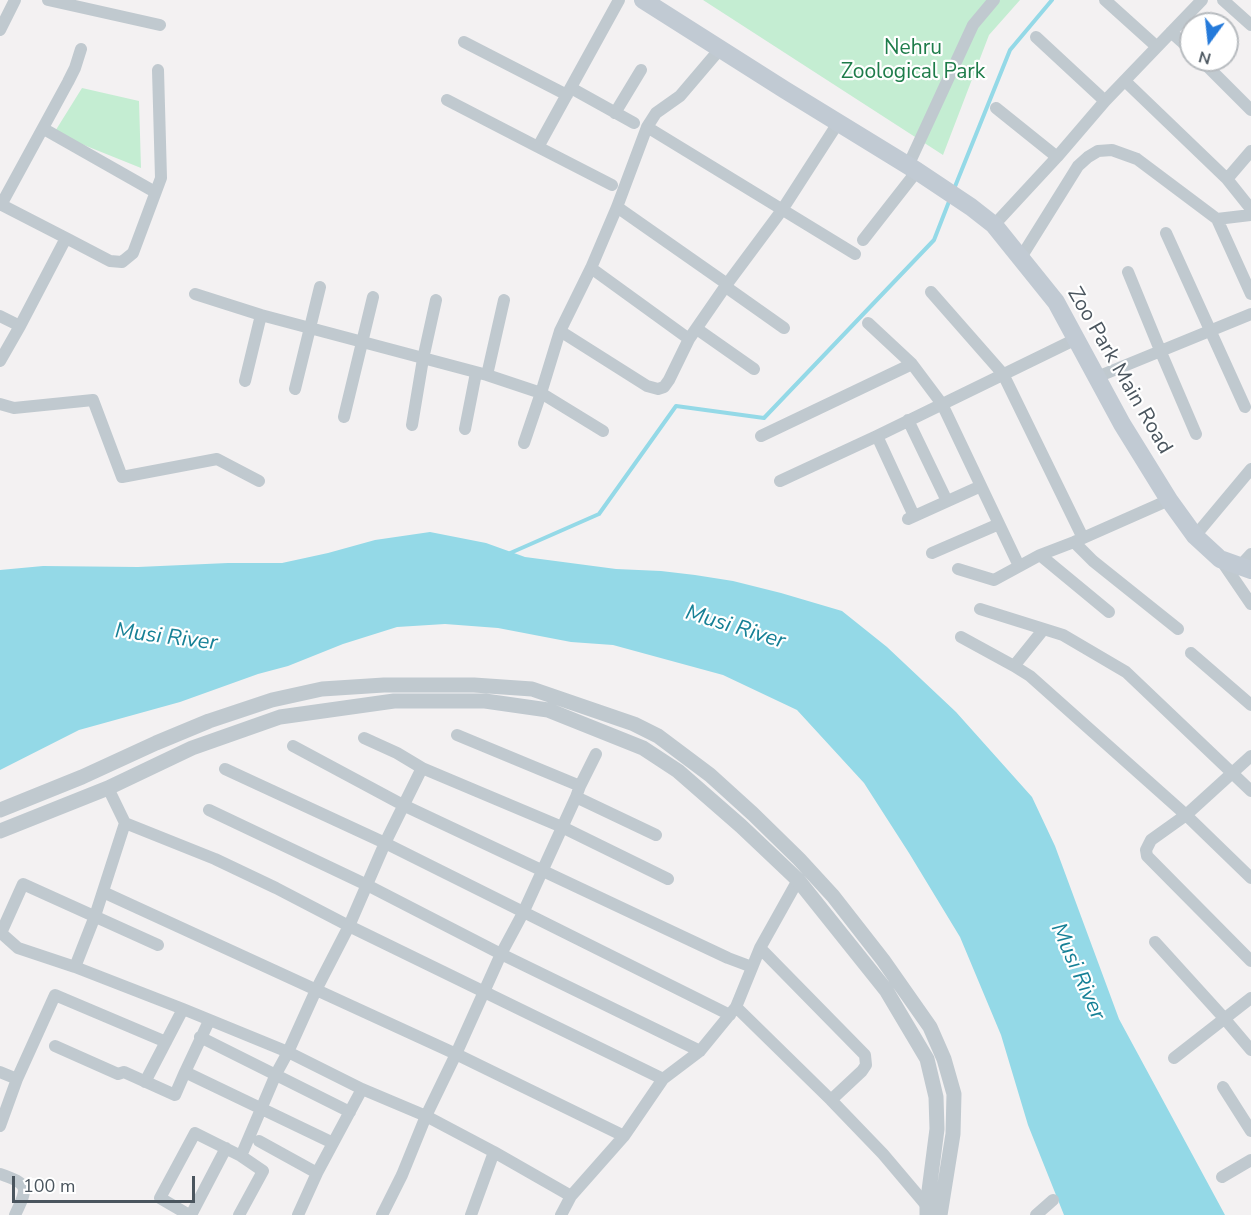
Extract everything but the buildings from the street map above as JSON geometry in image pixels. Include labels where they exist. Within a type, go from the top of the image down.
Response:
[{"type":"main road","name":"Zoo Park Main Road","points":[[650,2],[720,49],[971,207],[994,225],[1056,302],[1122,424],[1169,500],[1196,536],[1220,559],[1247,563]]},
{"type":"street","points":[[0,30],[15,0]]},
{"type":"street","points":[[48,0],[160,25]]},
{"type":"street","points":[[538,147],[619,0]]},
{"type":"street","points":[[863,240],[912,169],[973,25],[994,0]]},
{"type":"street","points":[[1105,0],[1156,46]]},
{"type":"street","points":[[994,225],[1105,101],[1202,0]]},
{"type":"street","points":[[1223,0],[1251,25]]},
{"type":"street","points":[[1171,32],[1179,39]]},
{"type":"street","points":[[1036,37],[1105,101]]},
{"type":"street","points":[[464,42],[634,123]]},
{"type":"street","points":[[81,49],[75,68],[44,129],[1,205],[110,261],[122,262],[133,253],[160,178],[158,70]]},
{"type":"street","points":[[524,443],[560,331],[591,268],[647,127],[656,113],[680,96],[720,49]]},
{"type":"street","points":[[615,113],[641,70]]},
{"type":"street","points":[[1214,72],[1251,110]]},
{"type":"street","points":[[1125,81],[1227,178],[1250,216],[1218,219]]},
{"type":"street","points":[[447,100],[612,185]]},
{"type":"street","points":[[996,108],[1057,157]]},
{"type":"street","points":[[560,331],[647,386],[658,389],[664,387],[693,334],[782,210],[838,123]]},
{"type":"street","points":[[647,127],[855,254]]},
{"type":"street","points":[[44,129],[155,192]]},
{"type":"street","points":[[1020,260],[1078,166],[1098,151],[1112,150],[1137,159],[1218,219],[1251,294]]},
{"type":"street","points":[[1227,178],[1251,151]]},
{"type":"street","points":[[617,207],[783,328]]},
{"type":"street","points":[[1166,233],[1245,407]]},
{"type":"street","points":[[0,361],[66,238]]},
{"type":"street","points":[[591,268],[693,334],[754,369]]},
{"type":"street","points":[[1128,272],[1196,434]]},
{"type":"street","points":[[295,389],[320,287]]},
{"type":"street","points":[[931,292],[1004,374],[1078,540],[1093,561],[1178,630]]},
{"type":"street","points":[[195,294],[261,315],[481,374],[541,393],[603,430]]},
{"type":"street","points":[[344,417],[373,297]]},
{"type":"street","points":[[412,425],[436,300]]},
{"type":"street","points":[[465,429],[504,300]]},
{"type":"street","points":[[1097,377],[1251,314]]},
{"type":"street","points":[[245,381],[261,315]]},
{"type":"street","points":[[0,316],[20,326]]},
{"type":"street","points":[[868,323],[912,364],[942,404],[1019,566]]},
{"type":"street","points":[[780,481],[1076,339]]},
{"type":"street","points":[[761,436],[912,364]]},
{"type":"street","points":[[0,404],[14,408],[93,400],[122,477],[217,459],[259,481]]},
{"type":"street","points":[[908,420],[947,501]]},
{"type":"street","points":[[876,436],[910,518],[981,486]]},
{"type":"street","points":[[1196,536],[1251,469]]},
{"type":"street","points":[[958,569],[994,580],[1040,555],[1169,500]]},
{"type":"street","points":[[932,553],[999,524]]},
{"type":"street","points":[[1040,555],[1109,612]]},
{"type":"street","points":[[1220,559],[1251,604]]},
{"type":"street","points":[[980,609],[1063,635],[1126,672],[1251,791]]},
{"type":"street","points":[[1014,666],[1043,630]]},
{"type":"street","points":[[961,636],[1030,676],[1186,815],[1251,878]]},
{"type":"street","points":[[1191,652],[1251,705]]},
{"type":"street","points":[[0,810],[209,721],[272,700],[322,689],[384,685],[474,685],[532,688],[634,724],[658,736],[710,775],[798,859],[833,896],[862,932],[930,1027],[944,1059],[954,1094],[953,1134],[940,1215]]},
{"type":"street","points":[[0,831],[108,788],[192,748],[280,717],[394,701],[485,701],[548,710],[643,748],[678,771],[798,880],[886,990],[927,1059],[936,1098],[937,1129],[927,1210]]},
{"type":"street","points":[[457,735],[578,792],[656,835]]},
{"type":"street","points":[[364,738],[397,753],[422,768],[562,827],[668,879]]},
{"type":"street","points":[[293,746],[403,805],[728,958],[752,967]]},
{"type":"street","points":[[384,1214],[426,1116],[596,754]]},
{"type":"street","points":[[1251,756],[1186,815],[1151,840],[1146,850],[1147,856],[1251,962]]},
{"type":"street","points":[[241,1156],[276,1074],[349,926],[385,843],[422,768]]},
{"type":"street","points":[[225,769],[385,843],[523,913],[733,1011],[831,1100],[883,1154],[927,1210]]},
{"type":"street","points":[[108,788],[125,823],[215,859],[276,888],[483,993],[663,1079]]},
{"type":"street","points":[[39,795],[48,812]]},
{"type":"street","points":[[209,810],[367,885],[501,954],[700,1051]]},
{"type":"street","points":[[75,967],[95,916],[125,823]]},
{"type":"street","points":[[561,1215],[571,1196],[624,1136],[663,1079],[700,1051],[733,1011],[760,948],[798,880]]},
{"type":"street","points":[[158,945],[23,884],[1,933],[18,948],[75,967],[288,1052],[363,1089],[426,1116],[571,1196]]},
{"type":"street","points":[[103,892],[456,1054],[624,1136]]},
{"type":"street","points":[[1155,942],[1251,1050]]},
{"type":"street","points":[[760,948],[865,1055],[866,1065],[862,1071],[831,1100]]},
{"type":"street","points":[[0,1126],[17,1079],[55,995],[166,1042]]},
{"type":"street","points":[[1174,1058],[1251,998]]},
{"type":"street","points":[[145,1082],[183,1009]]},
{"type":"street","points":[[55,1046],[118,1074],[124,1072],[175,1095],[209,1021]]},
{"type":"street","points":[[201,1037],[350,1112]]},
{"type":"street","points":[[0,1072],[17,1079]]},
{"type":"street","points":[[185,1072],[333,1143]]},
{"type":"street","points":[[1224,1087],[1251,1131]]},
{"type":"street","points":[[298,1215],[317,1173],[363,1089]]},
{"type":"street","points":[[226,1149],[190,1215],[160,1198],[195,1133],[241,1156],[263,1171],[239,1215]]},
{"type":"street","points":[[259,1142],[317,1173]]},
{"type":"street","points":[[471,1215],[494,1152]]},
{"type":"street","points":[[1222,1177],[1251,1160]]},
{"type":"street","points":[[0,1174],[17,1180],[23,1185],[25,1191],[23,1199],[15,1215]]},
{"type":"street","points":[[1036,1215],[1053,1200]]},
{"type":"green space","name":"Nehru Zoological Park","points":[[703,0],[1020,0],[989,35],[943,155]]},
{"type":"green space","points":[[82,88],[139,101],[141,168],[54,133]]},
{"type":"water","name":"Musi River","points":[[430,532],[486,543],[525,557],[616,569],[695,575],[733,581],[781,593],[842,611],[887,647],[956,712],[1032,797],[1055,846],[1119,1019],[1225,1215],[1064,1215],[1028,1125],[1001,1035],[960,937],[909,853],[864,783],[797,710],[723,675],[613,645],[571,642],[498,628],[445,624],[397,627],[180,702],[79,730],[0,770],[0,570],[43,566],[138,567],[282,563],[375,540]]},
{"type":"waterway","points":[[954,189],[1010,50],[1052,0]]},
{"type":"waterway","points":[[508,554],[599,514],[676,406],[764,418],[934,240],[950,199]]}]
